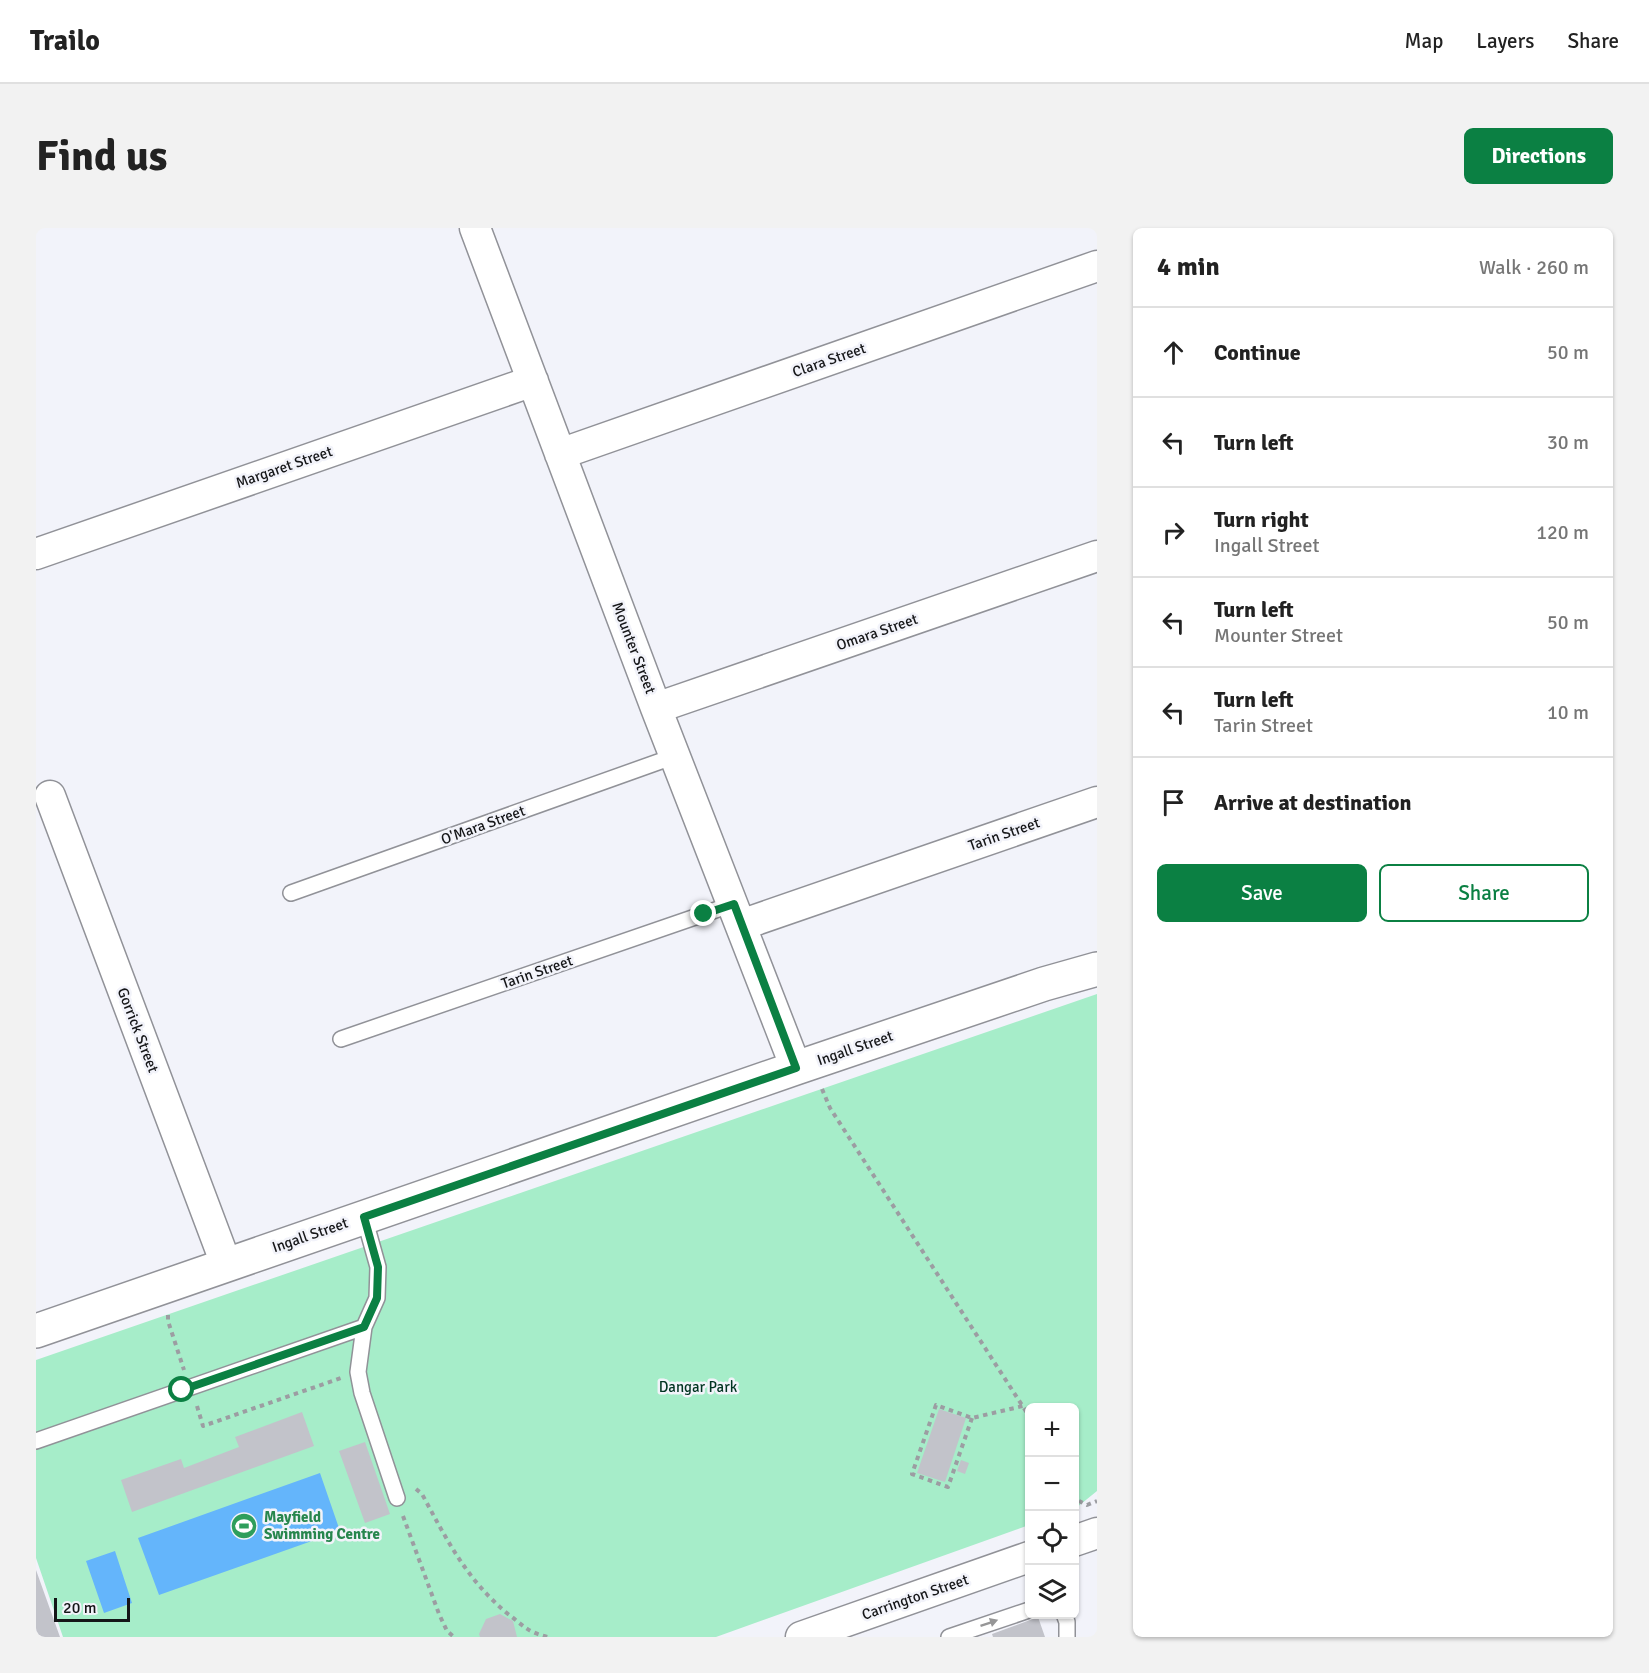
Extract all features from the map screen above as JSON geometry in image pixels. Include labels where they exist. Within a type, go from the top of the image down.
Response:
[{"type":"main road","name":"Ingall Street","points":[[36,1331],[364,1217],[808,1077],[1038,986],[1097,969]]},
{"type":"street","name":"Mounter Street","points":[[475,228],[675,756],[737,914],[808,1077]]},
{"type":"street","name":"Clara Street","points":[[560,454],[1097,266]]},
{"type":"street","name":"Margaret Street","points":[[36,554],[533,381]]},
{"type":"street","name":"Omara Street","points":[[657,708],[1097,556]]},
{"type":"street","name":"Gorrick Street","points":[[50,796],[226,1264]]},
{"type":"street","name":"Tarin Street","points":[[737,914],[1097,802]]},
{"type":"street","points":[[1079,1539],[1097,1533]]},
{"type":"street","name":"Carrington Street","points":[[801,1637],[1025,1558]]},
{"type":"lane","name":"O'Mara Street","points":[[291,893],[675,756]]},
{"type":"lane","name":"Tarin Street","points":[[341,1040],[737,914]]},
{"type":"lane","points":[[364,1217],[378,1267],[377,1298],[364,1327],[358,1372],[362,1393],[397,1498]]},
{"type":"lane","points":[[36,1441],[364,1327]]},
{"type":"lane","points":[[949,1637],[1025,1611]]},
{"type":"lane","points":[[1066,1619],[1068,1637]]},
{"type":"path","points":[[808,1077],[1025,1409]]},
{"type":"path","points":[[972,1418],[948,1487],[912,1474],[936,1405],[972,1418],[1023,1406]]},
{"type":"path","points":[[397,1498],[438,1614],[447,1631],[454,1637]]},
{"type":"path","points":[[1079,1501],[1087,1505],[1097,1501]]},
{"type":"path","points":[[434,1516],[475,1582],[493,1601],[531,1633],[548,1637]]},
{"type":"green space","name":"Dangar Park","points":[[1097,994],[1097,1491],[1079,1506],[1079,1403],[1025,1403],[1025,1526],[716,1637],[63,1637],[36,1558],[36,1360]]},
{"type":"water","points":[[320,1473],[340,1531],[159,1595],[138,1538]]},
{"type":"water","points":[[115,1551],[132,1603],[104,1613],[86,1561]]},
{"type":"building","points":[[939,1409],[966,1418],[945,1482],[917,1473]]},
{"type":"building","points":[[302,1412],[314,1446],[132,1512],[121,1480],[181,1459],[184,1468],[239,1447],[235,1437]]},
{"type":"building","points":[[365,1442],[390,1514],[365,1523],[339,1451]]},
{"type":"building","points":[[961,1460],[969,1463],[965,1474],[957,1471]]},
{"type":"building","points":[[36,1570],[60,1637],[36,1637]]},
{"type":"building","points":[[500,1614],[513,1621],[517,1637],[480,1637],[479,1634],[486,1619]]},
{"type":"building","points":[[1033,1619],[1039,1619],[1045,1637],[993,1637],[992,1634]]},
{"type":"place","name":"Mayfield Swimming Centre","points":[[244,1526]]},
{"type":"route","points":[[182,1390],[364,1327],[377,1298],[378,1267],[364,1217],[796,1068],[734,904],[704,914]]}]
